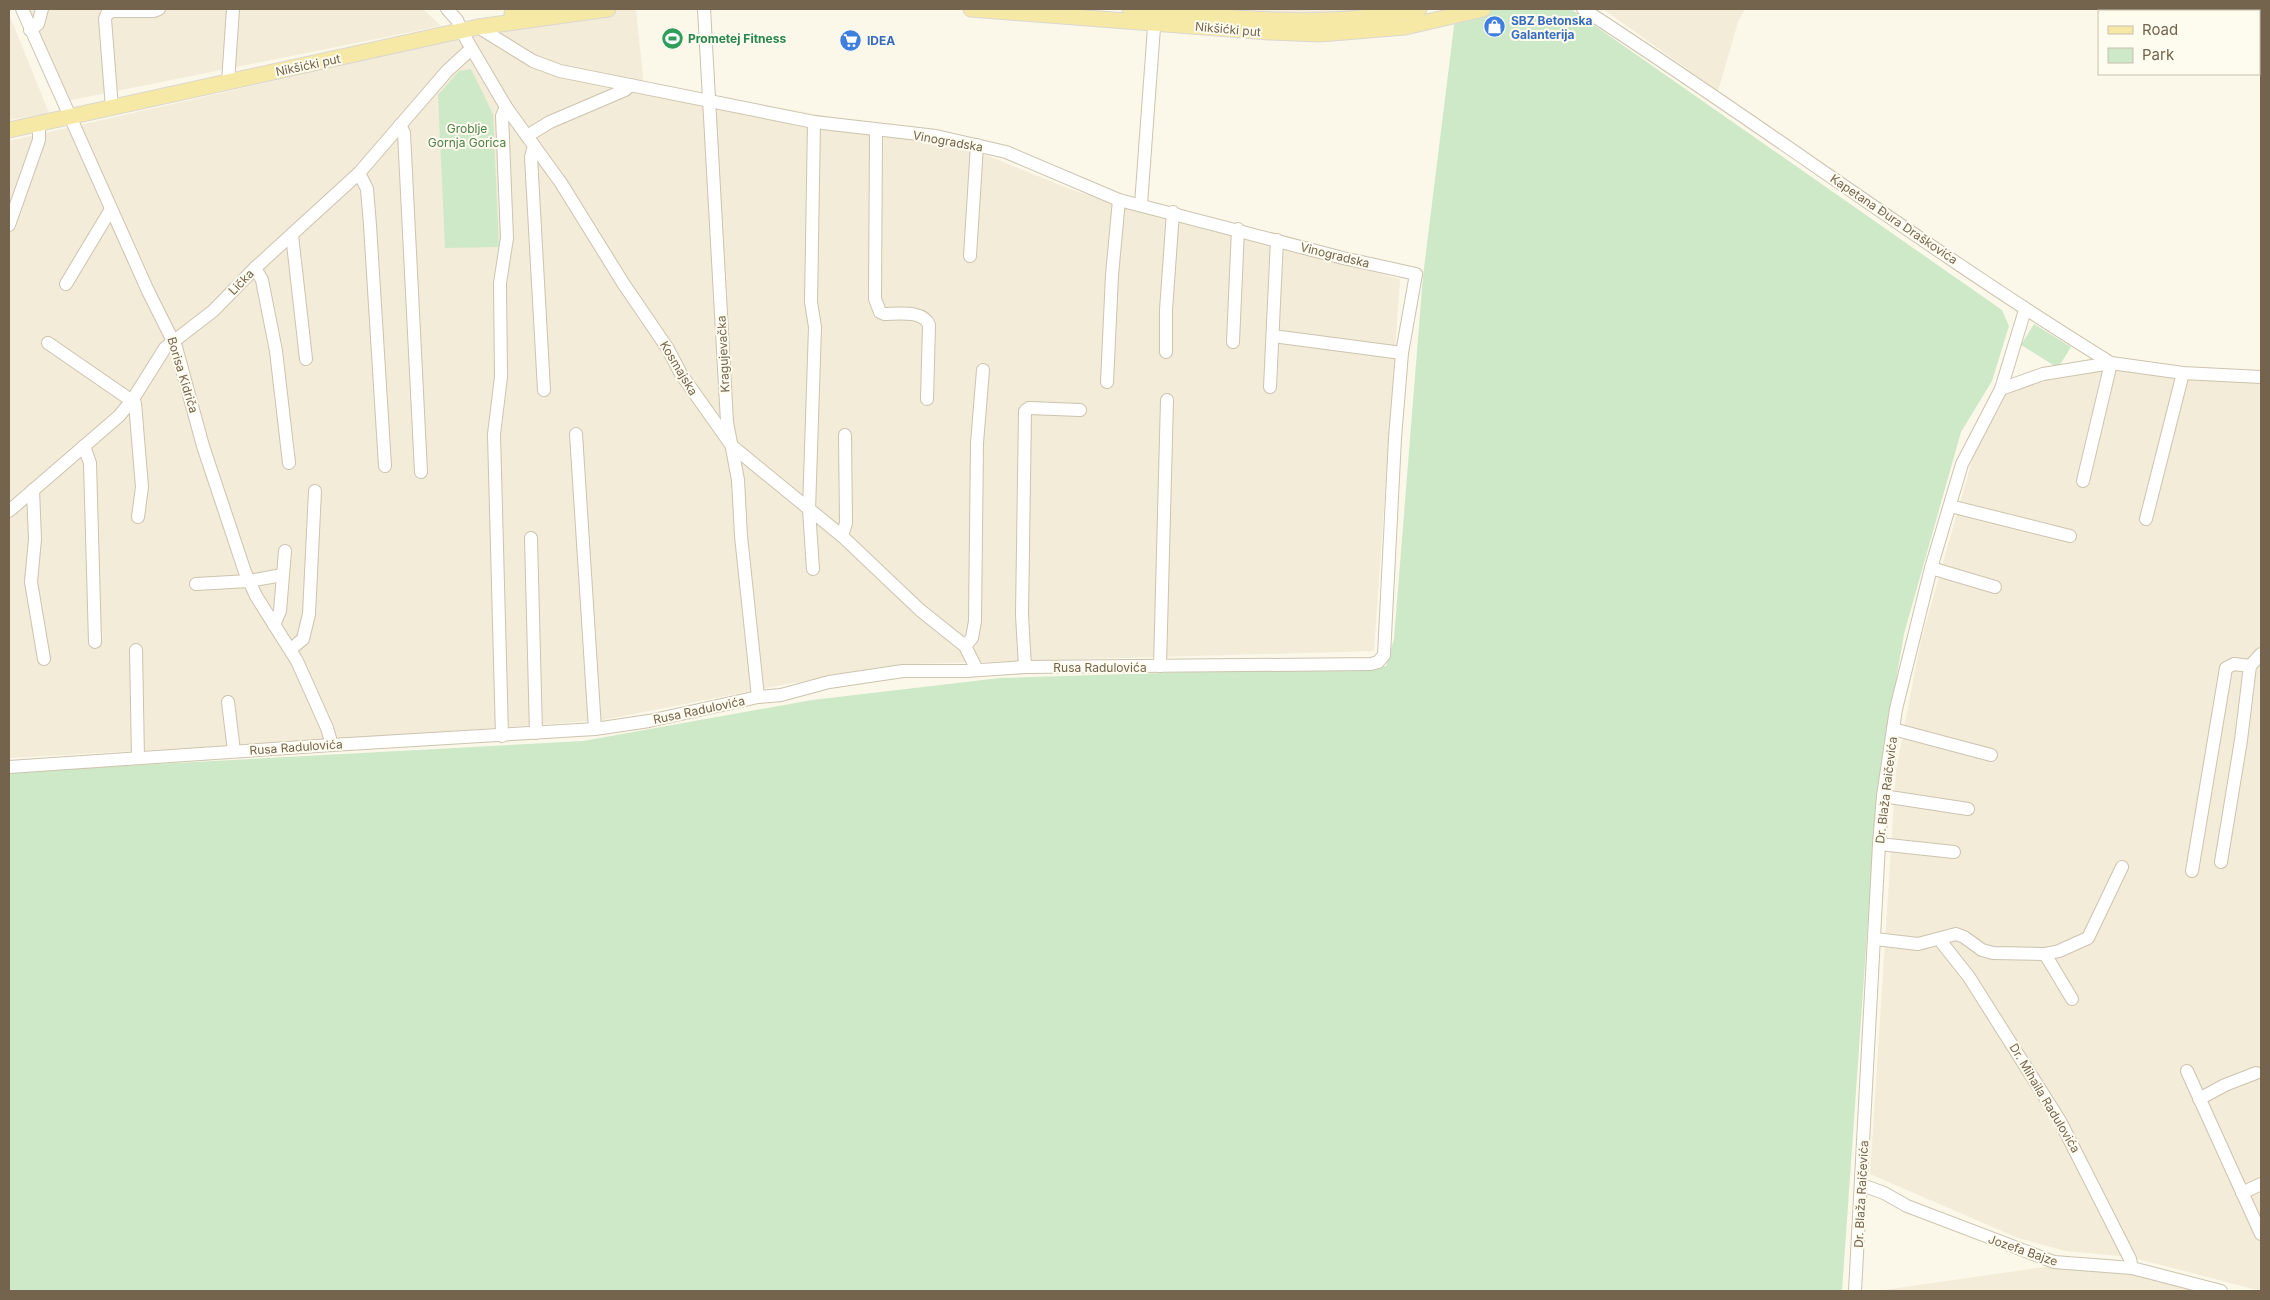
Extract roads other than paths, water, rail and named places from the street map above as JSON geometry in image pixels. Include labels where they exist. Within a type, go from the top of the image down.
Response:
[{"type":"main road","points":[[478,27],[509,15],[538,9]]},
{"type":"main road","name":"Nikšićki put","points":[[9,130],[478,27],[608,9]]},
{"type":"main road","name":"Nikšićki put","points":[[971,9],[1155,14],[1285,33],[1338,34],[1416,25],[1483,9]]},
{"type":"main road","points":[[1130,9],[1155,14],[1298,22],[1366,17],[1419,9]]},
{"type":"street","name":"Borisa Kidriča","points":[[22,9],[111,209],[174,341],[204,446],[249,581],[256,596],[291,649],[327,728],[332,745]]},
{"type":"street","points":[[30,30],[38,24],[42,9]]},
{"type":"street","points":[[112,108],[105,19],[107,14],[112,11],[154,11],[159,9]]},
{"type":"street","points":[[228,82],[232,9]]},
{"type":"street","name":"Kosmajska","points":[[447,9],[457,20],[471,48],[506,107],[561,182],[623,283],[657,331],[681,374],[732,446],[842,536],[920,610],[965,646],[977,670]]},
{"type":"street","name":"Kragujevačka","points":[[704,9],[727,422],[738,480],[741,536],[758,697]]},
{"type":"street","name":"Kapetana Đura Draškovića","points":[[1584,9],[1672,66],[2025,310],[2111,363]]},
{"type":"street","points":[[1141,204],[1155,14]]},
{"type":"street","name":"Vinogradska","points":[[478,27],[533,61],[560,71],[708,99],[814,122],[936,136],[977,145],[1006,152],[1036,163],[1119,200],[1173,212],[1343,258],[1416,274],[1402,353]]},
{"type":"street","name":"Lička","points":[[9,511],[119,416],[133,399],[160,355],[174,341],[208,316],[255,268],[360,173],[447,71],[471,48]]},
{"type":"street","points":[[544,390],[531,141],[550,122],[626,90],[631,85]]},
{"type":"street","points":[[502,736],[494,434],[501,377],[500,284],[507,238],[502,116],[506,107]]},
{"type":"street","points":[[813,569],[809,510],[814,327],[811,302],[814,122]]},
{"type":"street","points":[[9,225],[40,136],[39,123]]},
{"type":"street","points":[[400,124],[404,133],[421,472]]},
{"type":"street","points":[[876,130],[875,299],[880,312],[884,314],[920,315],[927,319],[929,324],[927,400]]},
{"type":"street","points":[[970,256],[977,145]]},
{"type":"street","points":[[360,173],[367,189],[385,466]]},
{"type":"street","points":[[1107,382],[1119,200]]},
{"type":"street","points":[[66,284],[111,209]]},
{"type":"street","points":[[1166,352],[1166,310],[1173,212]]},
{"type":"street","points":[[1233,342],[1238,229]]},
{"type":"street","points":[[292,235],[306,359]]},
{"type":"street","points":[[1270,388],[1274,336],[1277,240]]},
{"type":"street","points":[[255,268],[262,280],[275,344],[289,463]]},
{"type":"street","name":"Dr. Blaža Raičevića","points":[[1855,1291],[1879,844],[1883,796],[1893,729],[1905,670],[1931,568],[1962,464],[2001,389],[2025,310]]},
{"type":"street","points":[[1274,336],[1402,353]]},
{"type":"street","points":[[48,343],[133,399],[137,410],[142,487],[138,518]]},
{"type":"street","name":"Rusa Radulovića","points":[[9,767],[594,729],[649,721],[758,697],[781,695],[829,682],[884,673],[1025,667],[1371,664],[1378,662],[1384,655],[1395,438],[1402,353]]},
{"type":"street","points":[[2083,481],[2111,363]]},
{"type":"street","points":[[2001,389],[2043,374],[2111,363],[2183,373],[2261,377]]},
{"type":"street","points":[[965,646],[972,638],[975,621],[977,443],[983,370]]},
{"type":"street","points":[[2146,519],[2183,373]]},
{"type":"street","points":[[1160,666],[1167,400]]},
{"type":"street","points":[[1025,667],[1022,615],[1026,411],[1029,408],[1080,410]]},
{"type":"street","points":[[576,434],[594,729]]},
{"type":"street","points":[[842,536],[846,527],[845,435]]},
{"type":"street","points":[[84,446],[90,464],[95,642]]},
{"type":"street","points":[[33,490],[35,540],[30,582],[44,659]]},
{"type":"street","points":[[291,649],[304,636],[309,614],[315,491]]},
{"type":"street","points":[[1950,506],[2070,536]]},
{"type":"street","points":[[530,538],[536,733]]},
{"type":"street","points":[[274,625],[280,611],[284,551]]},
{"type":"street","points":[[1931,568],[1995,587]]},
{"type":"street","points":[[196,584],[249,581],[282,575]]},
{"type":"street","points":[[136,650],[138,758]]},
{"type":"street","points":[[2221,862],[2241,740],[2250,666],[2261,654]]},
{"type":"street","points":[[2192,871],[2226,668],[2234,664],[2250,666]]},
{"type":"street","points":[[228,702],[234,751]]},
{"type":"street","points":[[1893,729],[1991,755]]},
{"type":"street","points":[[1883,796],[1968,808]]},
{"type":"street","points":[[1879,844],[1954,852]]},
{"type":"street","points":[[1874,939],[1910,945],[1959,935],[1989,953],[2045,954],[2067,949],[2088,938],[2122,867]]},
{"type":"street","name":"Dr. Mihaila Radulovića","points":[[1939,939],[1968,977],[2060,1121],[2130,1259],[2132,1268]]},
{"type":"street","points":[[2045,954],[2072,999]]},
{"type":"street","points":[[2186,1071],[2261,1234]]},
{"type":"street","points":[[2199,1099],[2225,1085],[2256,1073]]},
{"type":"street","points":[[2242,1193],[2261,1184]]},
{"type":"street","name":"Jozefa Bajze","points":[[1862,1185],[1884,1193],[1907,1206],[2054,1262],[2132,1268],[2221,1291]]},
{"type":"place","name":"SBZ Betonska Galanterija","points":[[1495,27]]},
{"type":"place","name":"Prometej Fitness","points":[[672,38]]},
{"type":"place","name":"IDEA","points":[[851,40]]},
{"type":"park label","name":"Groblje Gornja Gorica","points":[[467,135]]}]
